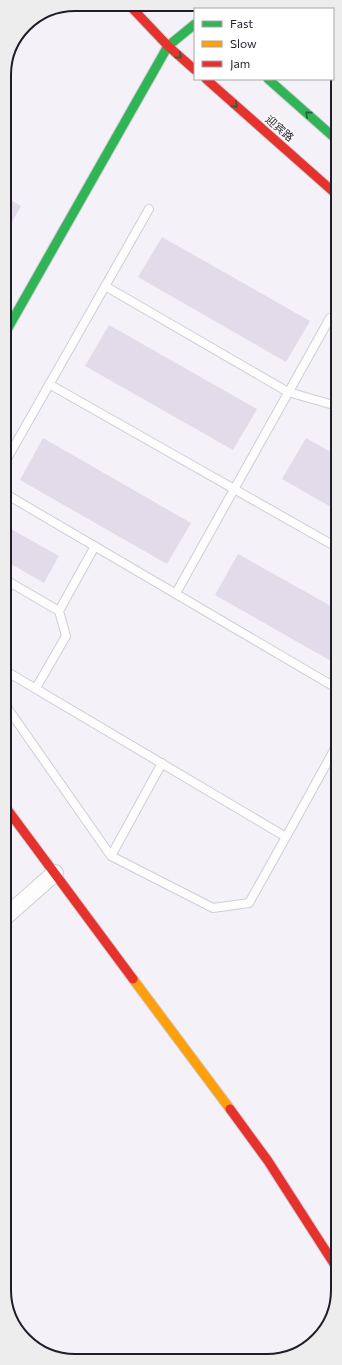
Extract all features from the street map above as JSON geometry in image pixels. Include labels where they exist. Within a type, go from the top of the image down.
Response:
[{"type":"street","points":[[135,11],[168,46],[194,69]]},
{"type":"street","points":[[11,323],[168,46],[194,25]]},
{"type":"street","name":"迎宾路","points":[[207,80],[331,190]]},
{"type":"street","points":[[269,80],[331,135]]},
{"type":"street","points":[[11,814],[268,1161],[331,1259]]},
{"type":"street","points":[[11,912],[55,873]]},
{"type":"lane","points":[[11,452],[148,209]]},
{"type":"lane","points":[[105,286],[288,392],[331,404]]},
{"type":"lane","points":[[176,593],[330,318]]},
{"type":"lane","points":[[49,384],[331,544]]},
{"type":"lane","points":[[11,497],[331,685]]},
{"type":"lane","points":[[36,688],[66,636],[59,610],[95,546]]},
{"type":"lane","points":[[11,583],[59,610]]},
{"type":"lane","points":[[11,674],[286,837]]},
{"type":"lane","points":[[11,713],[112,856],[213,908],[249,903],[331,755]]},
{"type":"lane","points":[[112,856],[162,763]]},
{"type":"building","points":[[11,200],[21,206],[11,224]]},
{"type":"building","points":[[162,237],[310,321],[286,362],[138,277]]},
{"type":"building","points":[[109,325],[257,409],[233,450],[85,366]]},
{"type":"building","points":[[43,438],[191,523],[167,564],[20,480]]},
{"type":"building","points":[[306,438],[331,452],[331,507],[282,479]]},
{"type":"building","points":[[11,529],[59,556],[44,583],[11,564]]},
{"type":"building","points":[[238,554],[331,606],[331,661],[215,595]]},
{"type":"traffic: fast","points":[[11,323],[168,46],[194,25]]},
{"type":"traffic: fast","points":[[269,80],[331,135]]},
{"type":"traffic: slow","points":[[133,979],[230,1109]]},
{"type":"traffic: jam","points":[[135,11],[168,46],[194,69]]},
{"type":"traffic: jam","points":[[207,80],[331,190]]},
{"type":"traffic: jam","points":[[11,814],[133,979]]},
{"type":"traffic: jam","points":[[230,1109],[268,1161],[331,1259]]}]
